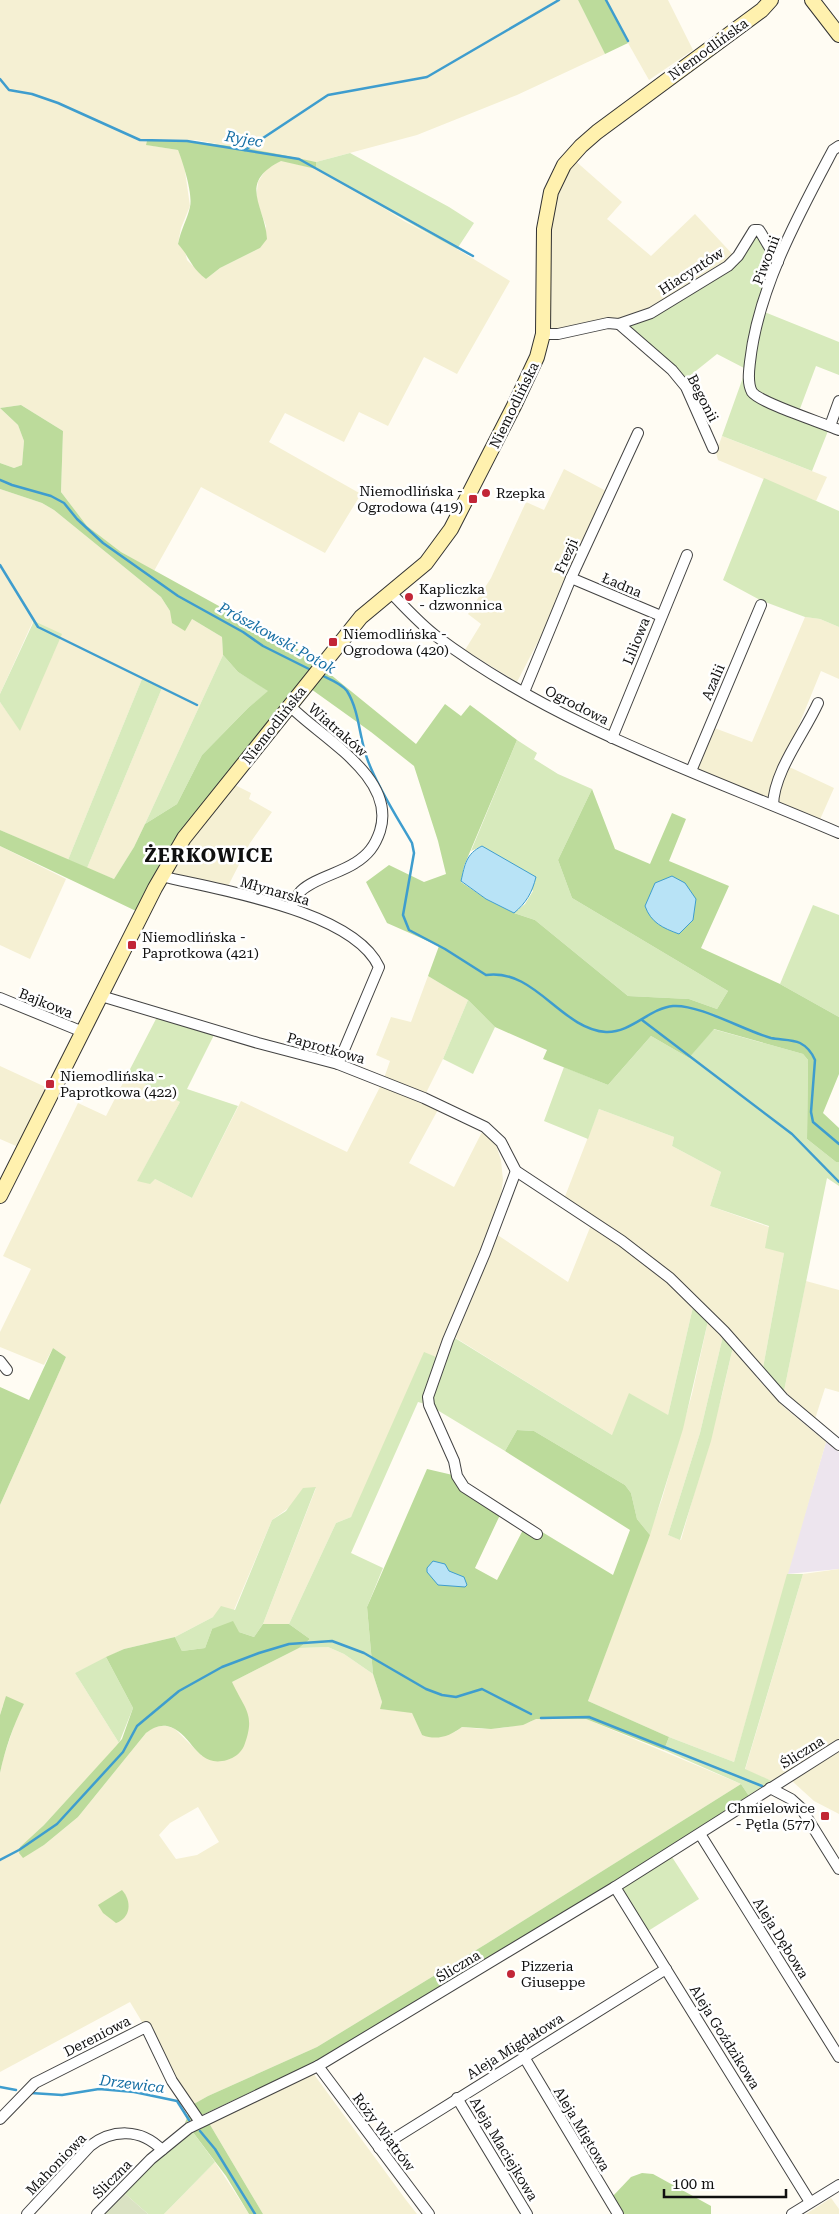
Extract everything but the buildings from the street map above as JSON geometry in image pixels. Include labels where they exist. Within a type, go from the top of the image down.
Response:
[{"type":"main road","name":"Niemodlińska","points":[[0,1196],[161,876],[184,838],[361,617],[426,563],[451,530],[537,357],[543,334],[545,216],[551,192],[564,165],[597,132],[767,5],[783,0]]},
{"type":"main road","points":[[815,1],[839,35]]},
{"type":"street","name":"Piwonii","points":[[834,428],[790,411],[754,394],[750,388],[748,376],[752,341],[778,262],[799,215],[834,150],[839,146]]},
{"type":"street","name":"Hiacyntów","points":[[620,324],[651,313],[728,266],[738,256],[754,230],[759,230],[778,262]]},
{"type":"street","points":[[543,334],[558,334],[608,323],[620,324]]},
{"type":"street","name":"Begonii","points":[[620,324],[672,370],[686,387],[713,448]]},
{"type":"street","points":[[834,428],[839,401]]},
{"type":"street","name":"Frezji","points":[[524,692],[571,578],[638,433]]},
{"type":"street","name":"Liliowa","points":[[612,738],[687,555]]},
{"type":"street","name":"Ładna","points":[[571,578],[662,616]]},
{"type":"street","name":"Ogrodowa","points":[[390,592],[434,635],[524,692],[577,722],[839,833]]},
{"type":"street","name":"Azalii","points":[[691,771],[761,605]]},
{"type":"street","points":[[773,805],[773,792],[778,778],[818,704]]},
{"type":"street","name":"Wiatraków","points":[[290,706],[361,768],[373,784],[382,810],[382,825],[376,842],[369,852],[356,862],[301,891],[291,907]]},
{"type":"street","name":"Młynarska","points":[[161,876],[291,907],[354,937],[379,967],[338,1064]]},
{"type":"street","name":"Paprotkowa","points":[[101,996],[258,1043],[338,1064],[415,1094],[484,1127],[501,1142],[516,1171],[602,1228],[670,1278],[724,1331],[783,1398],[839,1445]]},
{"type":"street","name":"Bajkowa","points":[[0,998],[83,1032]]},
{"type":"street","points":[[516,1171],[485,1253],[446,1344],[428,1397],[429,1405],[454,1461],[457,1476],[461,1483],[497,1510],[537,1534]]},
{"type":"street","points":[[0,1361],[7,1370]]},
{"type":"street","name":"Śliczna","points":[[97,2214],[162,2150],[189,2128],[318,2066],[615,1887],[839,1745]]},
{"type":"street","points":[[770,1788],[791,1799],[801,1808],[839,1869]]},
{"type":"street","name":"Aleja Dębowa","points":[[700,1834],[839,2057]]},
{"type":"street","name":"Aleja Goździkowa","points":[[615,1887],[810,2202]]},
{"type":"street","name":"Aleja Migdałowa","points":[[379,2148],[666,1969]]},
{"type":"street","name":"Dereniowa","points":[[0,2119],[35,2083],[146,2027],[150,2031],[172,2080],[200,2122]]},
{"type":"street","name":"Aleja Miętowa","points":[[524,2057],[618,2214]]},
{"type":"street","name":"Róży Wiatrów","points":[[318,2066],[429,2214]]},
{"type":"street","name":"Aleja Maciejkowa","points":[[457,2098],[527,2214]]},
{"type":"street","name":"Mahoniowa","points":[[27,2214],[90,2146],[101,2138],[122,2133],[134,2135],[151,2141],[162,2150]]},
{"type":"street","points":[[792,2214],[839,2185]]},
{"type":"shaded area","points":[[0,0],[578,0],[605,54],[517,95],[417,135],[316,162],[196,140],[161,140],[147,145],[178,150],[184,164],[190,206],[181,228],[178,244],[185,251],[187,260],[206,279],[220,268],[260,248],[266,226],[256,199],[258,182],[266,169],[281,160],[316,169],[510,281],[457,374],[424,357],[388,426],[359,412],[344,442],[285,413],[269,442],[361,494],[325,553],[201,487],[154,571],[121,552],[87,526],[61,492],[63,431],[21,405],[0,408]]},
{"type":"shaded area","points":[[606,0],[668,0],[693,50],[649,80]]},
{"type":"shaded area","points":[[572,158],[622,202],[607,219],[651,256],[695,214],[736,258],[651,313],[543,334],[545,216]]},
{"type":"shaded area","points":[[0,408],[18,425],[24,441],[22,465],[14,468],[0,463]]},
{"type":"shaded area","points":[[722,436],[827,477],[816,501],[718,460],[716,453]]},
{"type":"shaded area","points":[[564,469],[610,493],[571,578],[517,682],[465,650],[481,624],[468,614],[491,578],[526,502],[544,510]]},
{"type":"shaded area","points":[[0,489],[42,503],[54,510],[161,597],[170,611],[192,619],[222,637],[223,655],[134,847],[114,879],[87,868],[162,688],[142,679],[68,860],[0,830],[0,702],[20,730],[33,621],[0,694]]},
{"type":"shaded area","points":[[805,617],[820,619],[839,627],[839,679],[821,671],[783,764],[834,788],[818,824],[691,771],[709,726],[752,742]]},
{"type":"shaded area","points":[[229,782],[251,793],[249,799],[272,812],[250,843],[225,892],[169,873]]},
{"type":"shaded area","points":[[0,846],[66,879],[30,959],[0,945]]},
{"type":"shaded area","points":[[428,976],[468,1000],[443,1059],[424,1097],[440,1106],[409,1163],[454,1187],[483,1130],[496,1145],[501,1160],[503,1180],[496,1234],[568,1282],[591,1225],[564,1199],[599,1109],[674,1137],[672,1146],[721,1172],[710,1206],[769,1227],[784,1253],[763,1368],[693,1307],[668,1415],[612,1435],[451,1335],[351,1517],[336,1523],[289,1624],[263,1624],[316,1488],[272,1520],[234,1610],[213,1617],[175,1637],[124,1649],[75,1673],[119,1743],[44,1825],[20,1847],[23,1857],[44,1845],[78,1817],[146,1733],[155,1726],[167,1726],[175,1729],[202,1756],[232,1682],[299,1648],[328,1647],[344,1654],[373,1674],[382,1702],[381,1709],[412,1712],[422,1735],[455,1732],[462,1727],[482,1729],[503,1728],[530,1722],[535,1719],[586,1719],[741,1784],[486,1944],[317,2047],[192,2105],[130,2002],[0,2072],[0,1773],[16,1720],[24,1704],[3,1705],[0,1715],[0,1505],[66,1357],[53,1348],[44,1365],[0,1347],[0,1332],[31,1269],[3,1256],[78,1103],[106,1116],[127,1075],[180,1102],[139,1178],[155,1179],[192,1198],[241,1101],[347,1152],[383,1081],[390,1061],[376,1055],[391,1017],[411,1022]],"holes":[[[198,1807],[219,1842],[197,1855],[176,1859],[159,1835],[170,1823]]]},
{"type":"shaded area","points":[[0,1066],[52,1090],[23,1149],[0,1139]]},
{"type":"shaded area","points":[[806,1281],[839,1290],[839,1392],[825,1388],[815,1419],[784,1391]]},
{"type":"shaded area","points":[[708,1321],[723,1336],[700,1433],[668,1535],[681,1540],[722,1395],[733,1347],[758,1379],[785,1408],[826,1442],[734,1762],[669,1737],[588,1701],[662,1499],[692,1394]]},
{"type":"shaded area","points":[[826,1442],[839,1452],[839,1569],[787,1574]]},
{"type":"shaded area","points":[[839,1569],[839,1814],[814,1801],[792,1781],[772,1781],[745,1770],[803,1574]]},
{"type":"shaded area","points":[[313,2073],[417,2214],[263,2214],[209,2123]]},
{"type":"shaded area","points":[[215,2162],[249,2214],[164,2214]]},
{"type":"shaded area","points":[[831,2198],[839,2209],[839,2214],[806,2214]]},
{"type":"green space","points":[[578,0],[606,0],[628,43],[605,54]]},
{"type":"green space","points":[[161,140],[219,144],[278,154],[316,162],[316,169],[281,161],[268,169],[260,178],[257,186],[257,196],[267,239],[260,248],[220,268],[206,279],[193,266],[178,244],[190,207],[189,186],[178,150],[146,145],[147,141]]},
{"type":"green space","points":[[350,153],[449,207],[474,223],[457,249],[316,169],[316,162]]},
{"type":"green space","points":[[754,230],[778,262],[762,311],[839,342],[839,375],[816,366],[798,414],[830,426],[812,471],[722,436],[746,369],[717,354],[682,382],[619,324],[651,313],[728,266]]},
{"type":"green space","points":[[21,405],[63,431],[61,492],[87,526],[121,552],[317,660],[281,706],[229,782],[155,873],[136,911],[0,846],[0,830],[114,879],[134,847],[145,824],[177,804],[202,755],[248,708],[268,691],[238,672],[223,655],[222,637],[192,619],[185,631],[172,623],[170,611],[161,597],[54,510],[42,503],[0,489],[0,463],[14,468],[22,465],[24,441],[18,425],[0,408]]},
{"type":"green space","points":[[764,478],[839,511],[839,627],[820,619],[805,617],[760,600],[723,580]]},
{"type":"green space","points":[[34,621],[62,634],[20,731],[0,702],[0,694]]},
{"type":"green space","points":[[223,655],[238,672],[269,691],[248,708],[202,755],[177,804],[145,824]]},
{"type":"green space","points":[[325,670],[416,744],[445,704],[461,716],[470,705],[517,740],[464,866],[461,882],[486,899],[514,913],[535,920],[628,996],[689,999],[717,1009],[728,991],[572,898],[558,860],[592,789],[615,849],[650,864],[672,813],[686,819],[669,861],[729,886],[701,948],[780,984],[839,1017],[839,1074],[823,1113],[839,1128],[839,1162],[836,1162],[807,1139],[808,1060],[803,1054],[714,1029],[689,1058],[651,1036],[608,1085],[543,1059],[547,1050],[495,1027],[468,1000],[428,976],[439,946],[387,923],[366,882],[389,865],[424,882],[446,874],[438,841],[414,766],[311,689]]},
{"type":"green space","points":[[142,679],[162,688],[87,868],[68,860]]},
{"type":"green space","points":[[517,740],[537,753],[534,759],[558,774],[592,789],[558,860],[572,898],[728,991],[717,1009],[689,999],[628,996],[535,920],[514,913],[525,904],[533,891],[506,861],[482,846],[471,851]]},
{"type":"green space","points":[[813,905],[839,915],[839,1017],[780,984]]},
{"type":"green space","points":[[468,1000],[495,1027],[473,1074],[443,1059]]},
{"type":"green space","points":[[157,1017],[216,1031],[187,1089],[238,1106],[192,1198],[155,1179],[150,1184],[137,1181],[180,1102],[127,1075]]},
{"type":"green space","points":[[713,1029],[803,1054],[808,1060],[807,1139],[836,1162],[839,1162],[839,1186],[827,1178],[784,1391],[763,1368],[784,1253],[765,1248],[769,1226],[710,1206],[721,1172],[672,1146],[674,1137],[599,1109],[588,1139],[544,1121],[564,1067],[608,1085],[651,1036],[689,1058]]},
{"type":"green space","points":[[693,1307],[708,1321],[683,1429],[650,1535],[637,1519],[631,1493],[625,1485],[534,1431],[517,1430],[505,1451],[429,1405],[418,1402],[351,1553],[383,1568],[367,1607],[373,1674],[344,1654],[328,1647],[299,1648],[310,1639],[289,1624],[336,1523],[351,1517],[424,1352],[441,1359],[450,1335],[612,1435],[629,1393],[668,1415]]},
{"type":"green space","points":[[723,1336],[733,1347],[711,1441],[680,1540],[668,1535],[700,1433]]},
{"type":"green space","points":[[53,1348],[66,1357],[0,1505],[0,1387],[29,1400]]},
{"type":"green space","points":[[517,1430],[534,1431],[625,1485],[631,1493],[637,1519],[650,1535],[588,1701],[669,1737],[664,1750],[586,1719],[536,1719],[523,1725],[491,1729],[462,1727],[448,1735],[433,1738],[422,1735],[412,1713],[380,1709],[382,1702],[373,1674],[367,1607],[427,1469],[457,1476],[500,1515],[475,1568],[497,1580],[524,1528],[524,1521],[613,1575],[630,1530],[505,1451]]},
{"type":"green space","points":[[316,1487],[263,1624],[254,1637],[239,1632],[212,1629],[205,1648],[182,1651],[175,1637],[213,1617],[221,1606],[235,1610],[272,1520],[286,1511],[303,1488]]},
{"type":"green space","points":[[787,1574],[803,1574],[745,1769],[772,1781],[749,1796],[741,1784],[664,1750],[669,1737],[734,1762]]},
{"type":"green space","points":[[233,1621],[239,1632],[254,1637],[263,1624],[289,1624],[310,1639],[299,1648],[232,1682],[245,1706],[249,1719],[247,1735],[241,1751],[235,1757],[227,1760],[216,1761],[208,1759],[201,1755],[176,1730],[167,1726],[153,1728],[146,1733],[78,1817],[44,1845],[23,1858],[19,1853],[20,1847],[44,1825],[122,1739],[133,1708],[106,1657],[124,1649],[175,1637],[182,1651],[205,1648],[212,1629]]},
{"type":"green space","points":[[106,1657],[133,1708],[119,1743],[75,1673]]},
{"type":"green space","points":[[6,1696],[24,1704],[4,1755],[0,1773],[0,1715]]},
{"type":"green space","points":[[741,1784],[749,1796],[729,1811],[324,2058],[185,2123],[192,2105],[317,2047],[486,1944]]},
{"type":"green space","points":[[672,1857],[699,1899],[648,1931],[620,1888]]},
{"type":"green space","points":[[122,1890],[127,1899],[128,1909],[125,1917],[116,1923],[103,1913],[98,1905]]},
{"type":"green space","points":[[209,2123],[263,2214],[249,2214],[226,2176],[192,2131]]},
{"type":"green space","points":[[192,2131],[215,2162],[164,2214],[148,2214],[123,2192],[165,2151]]},
{"type":"green space","points":[[642,2173],[653,2174],[711,2206],[711,2214],[624,2214],[613,2196],[631,2177]]},
{"type":"green space","points":[[123,2192],[148,2214],[103,2214]]},
{"type":"water","points":[[482,846],[536,877],[528,897],[514,913],[486,899],[461,881],[469,856]]},
{"type":"water","points":[[672,876],[685,883],[696,899],[693,920],[679,934],[654,921],[645,906],[655,883]]},
{"type":"water","points":[[433,1561],[445,1564],[449,1571],[464,1577],[467,1585],[465,1587],[438,1585],[427,1572],[427,1568]]},
{"type":"waterway","points":[[245,150],[328,95],[427,77],[559,0]]},
{"type":"waterway","points":[[606,0],[628,41]]},
{"type":"waterway","name":"Ryjec","points":[[0,79],[9,90],[32,94],[58,103],[140,140],[187,141],[299,159],[473,256]]},
{"type":"waterway","name":"Prószkowski Potok","points":[[0,480],[51,496],[64,503],[77,519],[103,543],[178,596],[243,632],[263,646],[311,670]]},
{"type":"waterway","points":[[0,565],[38,627],[197,705]]},
{"type":"waterway","name":"Prószkowski Potok","points":[[321,675],[338,683],[347,691],[357,717],[365,753],[372,772],[412,843],[414,853],[403,915],[409,930],[445,949],[486,975],[503,975],[534,989],[575,1021],[590,1028],[606,1032],[624,1029],[656,1011],[673,1006],[696,1009],[760,1035],[800,1043],[809,1050],[815,1060],[811,1112],[813,1122],[839,1144]]},
{"type":"waterway","points":[[642,1020],[792,1134],[839,1182]]},
{"type":"waterway","points":[[0,1860],[19,1850],[57,1824],[123,1752],[137,1726],[179,1691],[222,1667],[289,1644],[332,1641],[364,1653],[426,1689],[442,1695],[456,1697],[482,1689],[531,1714]]},
{"type":"waterway","points":[[541,1718],[589,1717],[762,1786]]},
{"type":"waterway","name":"Drzewica","points":[[0,2087],[16,2090]]},
{"type":"waterway","name":"Drzewica","points":[[31,2093],[62,2095],[99,2089],[134,2092],[177,2101],[189,2120]]},
{"type":"waterway","name":"Drzewica","points":[[200,2131],[215,2149],[255,2214]]},
{"type":"place","name":"Rzepka","points":[[486,493]]},
{"type":"place","name":"Niemodlińska - Ogrodowa (419)","points":[[473,499]]},
{"type":"place","name":"Kapliczka - dzwonnica","points":[[409,597]]},
{"type":"place","name":"Niemodlińska - Ogrodowa (420)","points":[[333,642]]},
{"type":"place","name":"Niemodlińska - Paprotkowa (421)","points":[[132,945]]},
{"type":"place","name":"Niemodlińska - Paprotkowa (422)","points":[[50,1084]]},
{"type":"place","name":"Chmielowice - Pętla (577)","points":[[825,1816]]},
{"type":"place","name":"Pizzeria Giuseppe","points":[[511,1974]]},
{"type":"district","name":"ŻERKOWICE","points":[[209,855]]}]
